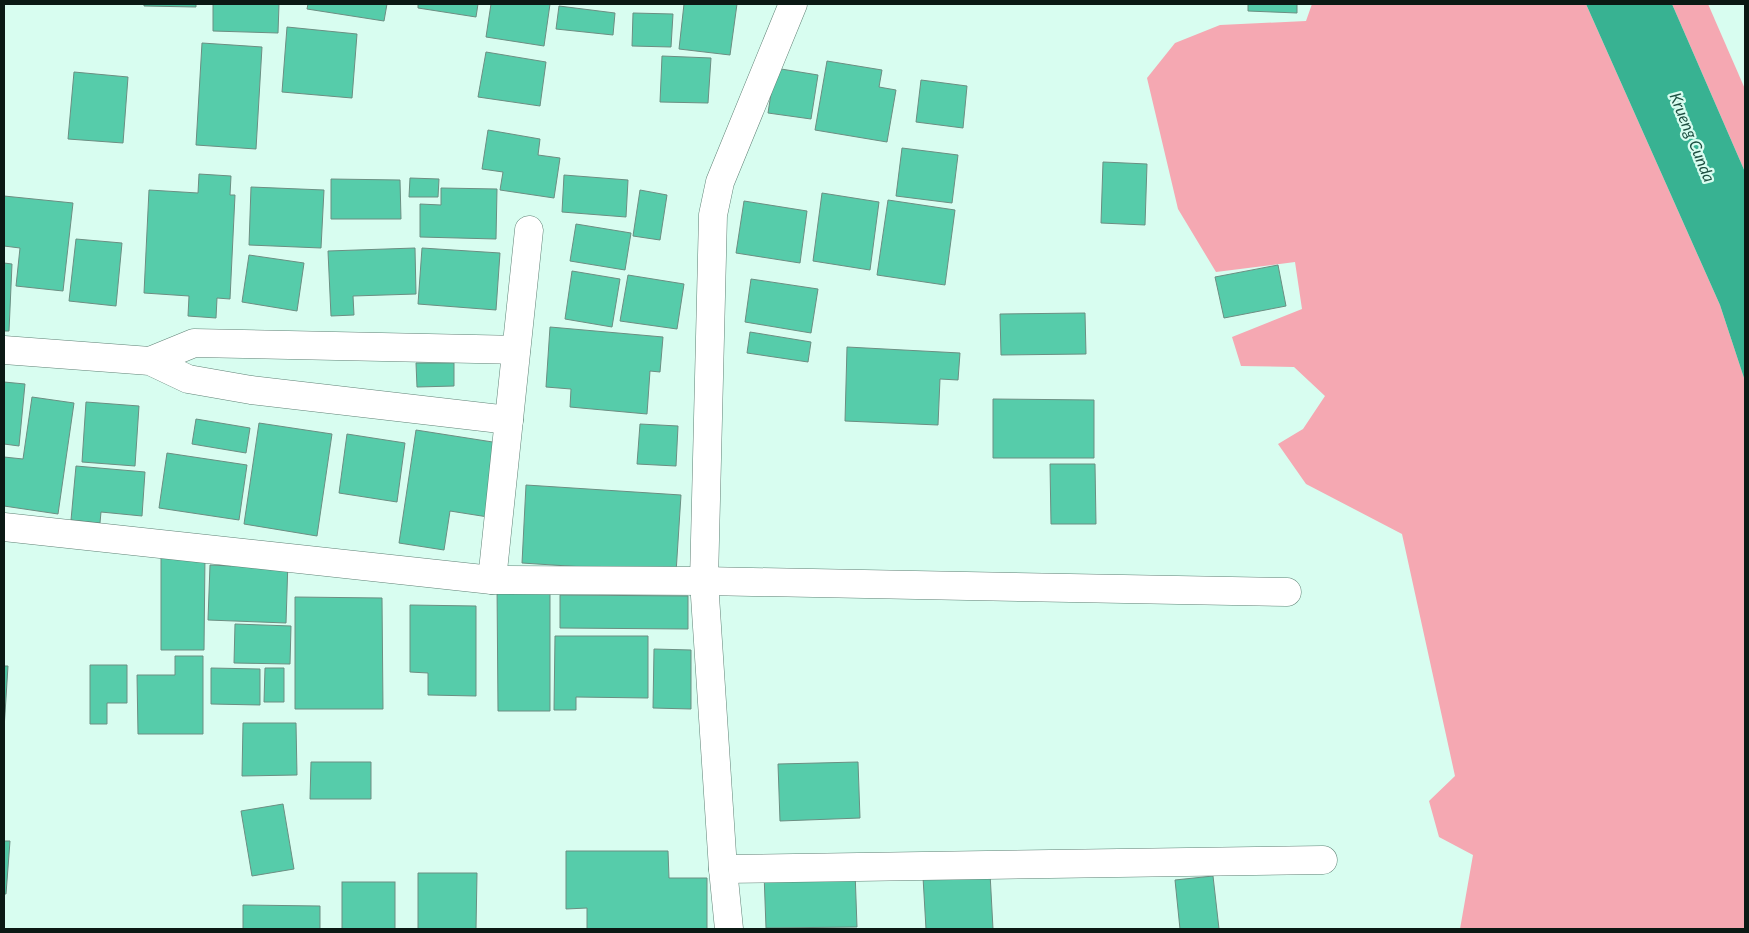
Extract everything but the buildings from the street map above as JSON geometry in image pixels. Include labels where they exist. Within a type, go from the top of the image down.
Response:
[{"type":"street","points":[[729,929],[723,869],[704,581],[713,215],[720,182],[793,4]]},
{"type":"street","points":[[492,580],[529,230]]},
{"type":"street","points":[[150,360],[194,343],[516,350]]},
{"type":"street","points":[[4,350],[150,360],[188,379],[251,390],[509,420]]},
{"type":"street","points":[[4,527],[492,580],[704,581],[1287,592]]},
{"type":"street","points":[[723,869],[1323,860]]},
{"type":"shaded area","points":[[1312,4],[1586,4],[1720,305],[1745,381],[1745,929],[1460,929],[1473,855],[1439,837],[1429,801],[1455,776],[1402,534],[1306,484],[1278,444],[1303,429],[1325,396],[1294,367],[1241,366],[1232,337],[1302,309],[1295,262],[1216,272],[1178,209],[1147,78],[1175,43],[1220,25],[1306,21]]},
{"type":"shaded area","points":[[1672,4],[1708,4],[1745,89],[1745,172]]},
{"type":"water","name":"Krueng Cunda","points":[[1586,4],[1672,4],[1745,172],[1745,381],[1720,305]]}]
